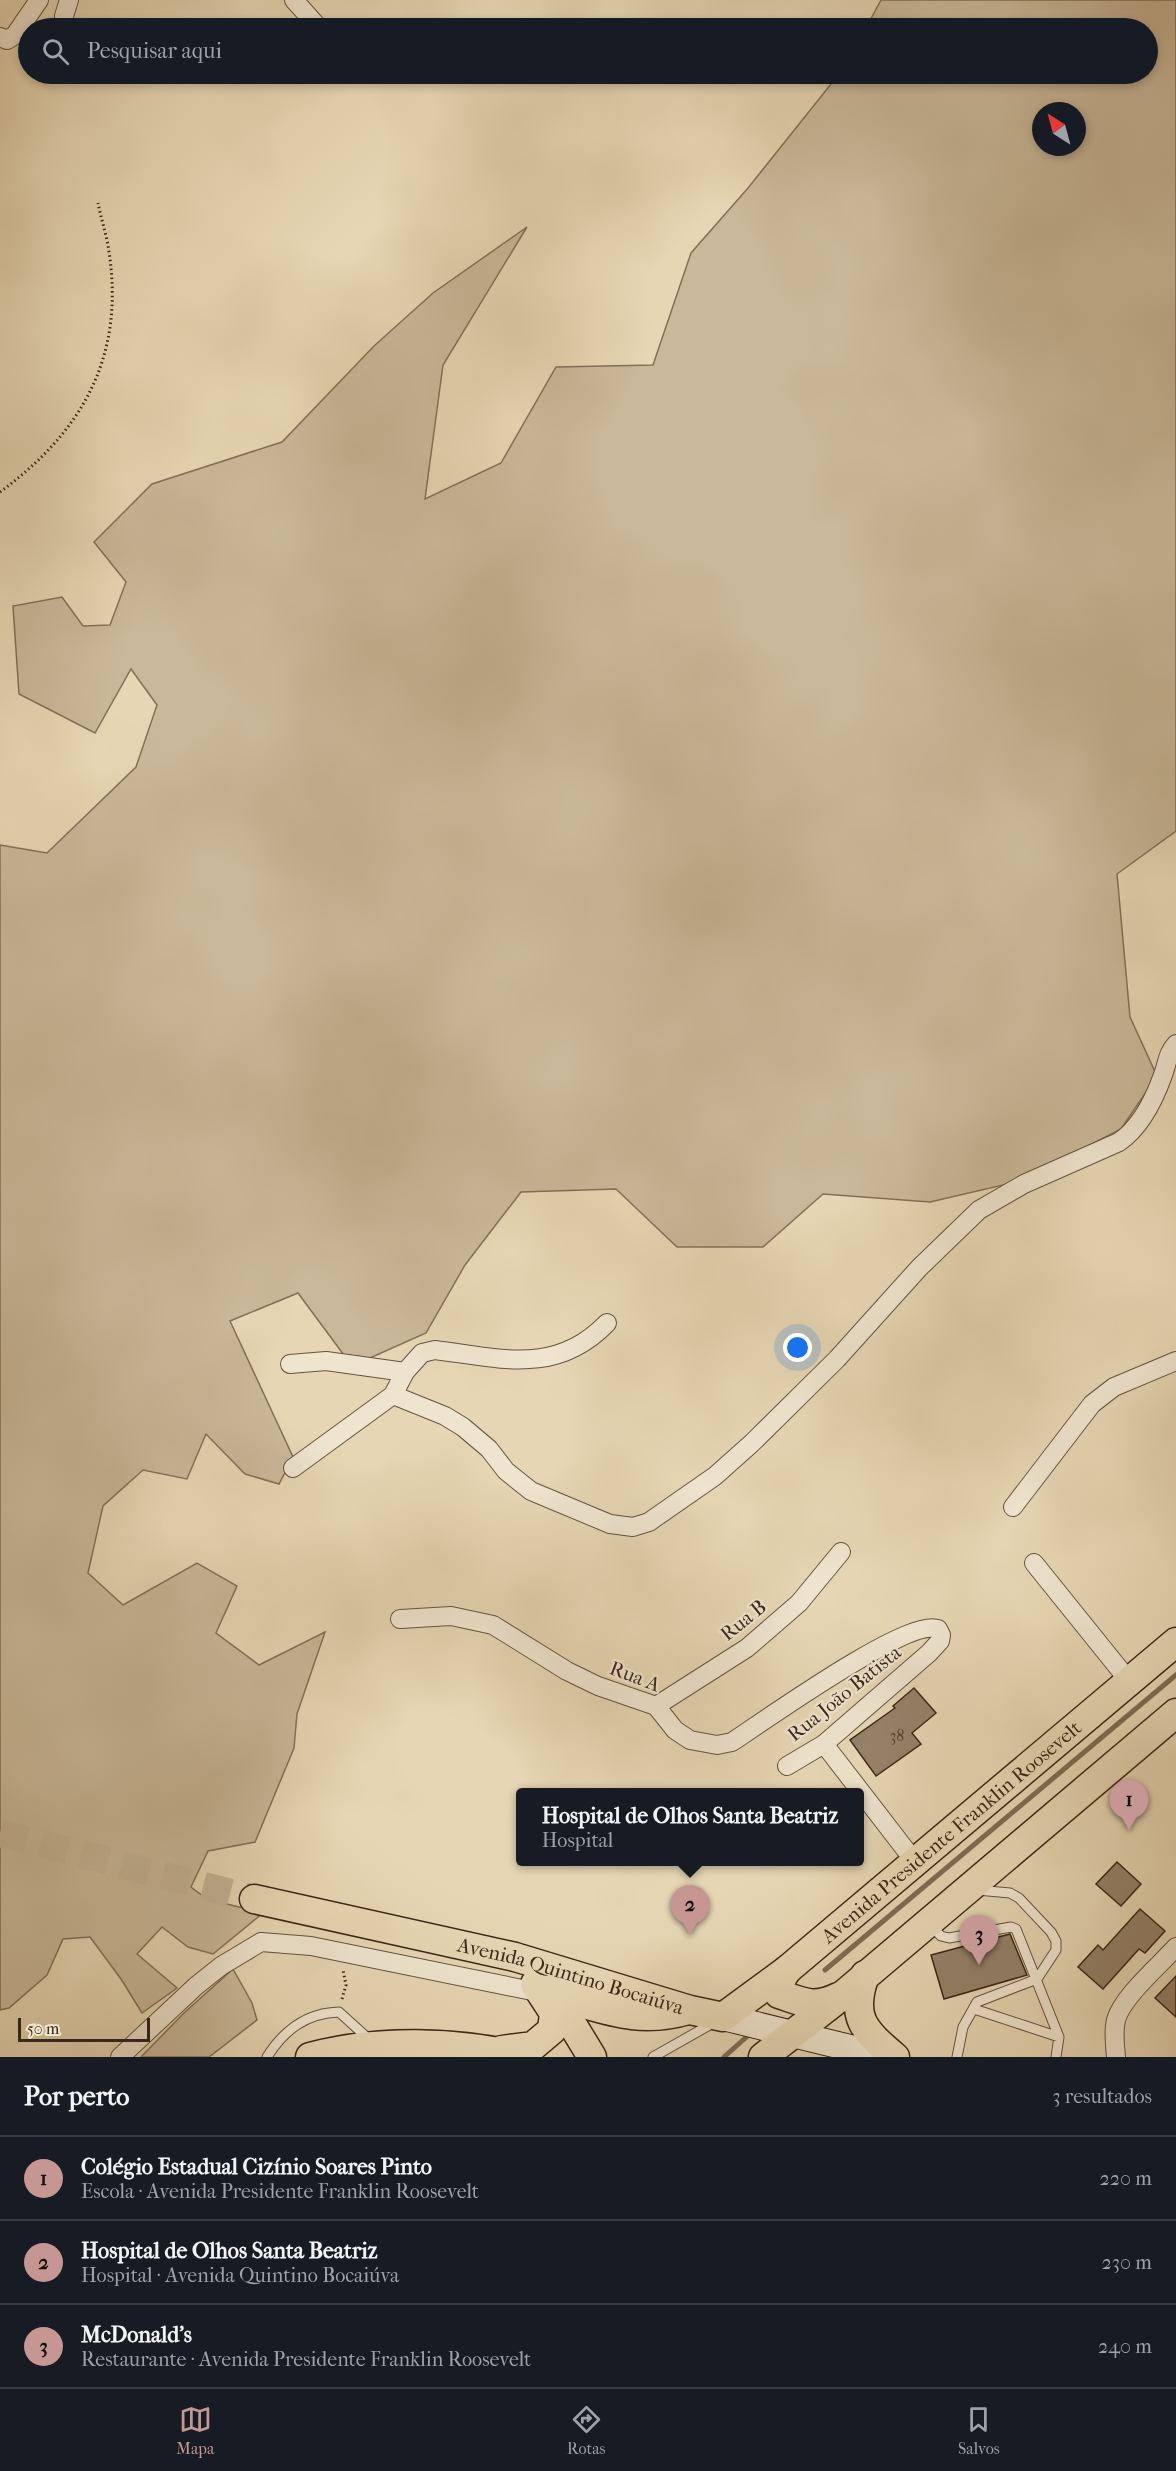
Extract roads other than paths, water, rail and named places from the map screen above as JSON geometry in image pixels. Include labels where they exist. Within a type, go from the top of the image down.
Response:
[{"type":"main road","name":"Avenida Presidente Franklin Roosevelt","points":[[723,2017],[787,1970],[1176,1642]]},
{"type":"main road","points":[[763,2057],[843,1995],[1174,1718]]},
{"type":"main road","name":"Avenida Quintino Bocaiúva","points":[[254,1899],[515,1957],[690,2010],[795,2033],[887,2057]]},
{"type":"main road","points":[[515,1957],[549,1994],[592,2057]]},
{"type":"main road","points":[[787,1970],[778,1981],[776,1988],[778,1994],[813,2005],[822,2005],[843,1995]]},
{"type":"main road","points":[[865,1975],[857,1997],[859,2016],[879,2044],[895,2057]]},
{"type":"main road","points":[[549,1994],[624,2015],[649,2018],[665,2017],[690,2010]]},
{"type":"main road","points":[[310,2057],[334,2051],[377,2046],[422,2051],[494,2050],[534,2046],[547,2037],[554,2026],[554,2013],[549,1994]]},
{"type":"main road","points":[[494,2050],[523,2057]]},
{"type":"street","points":[[27,18],[39,0]]},
{"type":"street","points":[[64,18],[69,0]]},
{"type":"street","points":[[294,0],[310,18]]},
{"type":"street","points":[[0,37],[7,40],[18,31]]},
{"type":"street","points":[[393,1395],[445,1416],[463,1427],[489,1449],[506,1471],[531,1491],[610,1524],[633,1527],[649,1522],[715,1476],[752,1443],[837,1359],[919,1268],[979,1210],[1024,1184],[1119,1142],[1131,1134],[1141,1121],[1163,1076],[1172,1048],[1176,1044]]},
{"type":"street","points":[[293,1468],[346,1432],[393,1395],[405,1372],[422,1353],[435,1350],[513,1359],[547,1359],[574,1349],[595,1336],[607,1323]]},
{"type":"street","points":[[290,1364],[326,1361],[405,1372]]},
{"type":"street","points":[[1013,1507],[1092,1404],[1114,1387],[1176,1361]]},
{"type":"street","name":"Rua B","points":[[657,1706],[747,1648],[799,1603],[842,1552]]},
{"type":"street","points":[[1034,1563],[1129,1681]]},
{"type":"street","name":"Rua A","points":[[400,1619],[452,1616],[493,1625],[567,1671],[598,1686],[657,1706],[675,1730],[690,1740],[717,1745],[732,1742],[895,1639],[932,1627],[941,1635],[940,1641],[929,1653]]},
{"type":"street","name":"Rua João Batista","points":[[787,1766],[824,1744],[929,1653]]},
{"type":"street","points":[[824,1744],[858,1788]]},
{"type":"street","points":[[864,1796],[915,1862]]},
{"type":"street","points":[[120,2057],[196,1986],[221,1966],[261,1942],[275,1941],[339,1952],[549,1994]]},
{"type":"street","points":[[1115,2055],[1114,2035],[1117,2017],[1128,2000],[1176,1947]]},
{"type":"lane","points":[[957,2057],[963,2027],[977,2002],[1037,1979],[1056,1950],[1056,1941],[1051,1932],[1019,1898],[1010,1893],[966,1890]]},
{"type":"lane","points":[[927,1923],[941,1936],[949,1938],[1014,1927],[1018,1932],[1059,2037],[1056,2057]]},
{"type":"lane","points":[[974,2008],[1059,2037]]},
{"type":"lane","points":[[267,2057],[279,2038],[290,2028],[324,2013],[339,2012],[377,2046]]},
{"type":"lane","points":[[653,2057],[723,2017]]},
{"type":"waterway","points":[[825,1970],[1176,1675]]},
{"type":"waterway","points":[[724,2057],[751,2033]]},
{"type":"tunnel","points":[[0,1833],[254,1899]]},
{"type":"place","name":"Colégio Estadual Cizínio Soares Pinto","points":[[1129,1830]]},
{"type":"place","name":"Hospital de Olhos Santa Beatriz","points":[[690,1935]]},
{"type":"place","name":"McDonald's","points":[[979,1965]]}]
